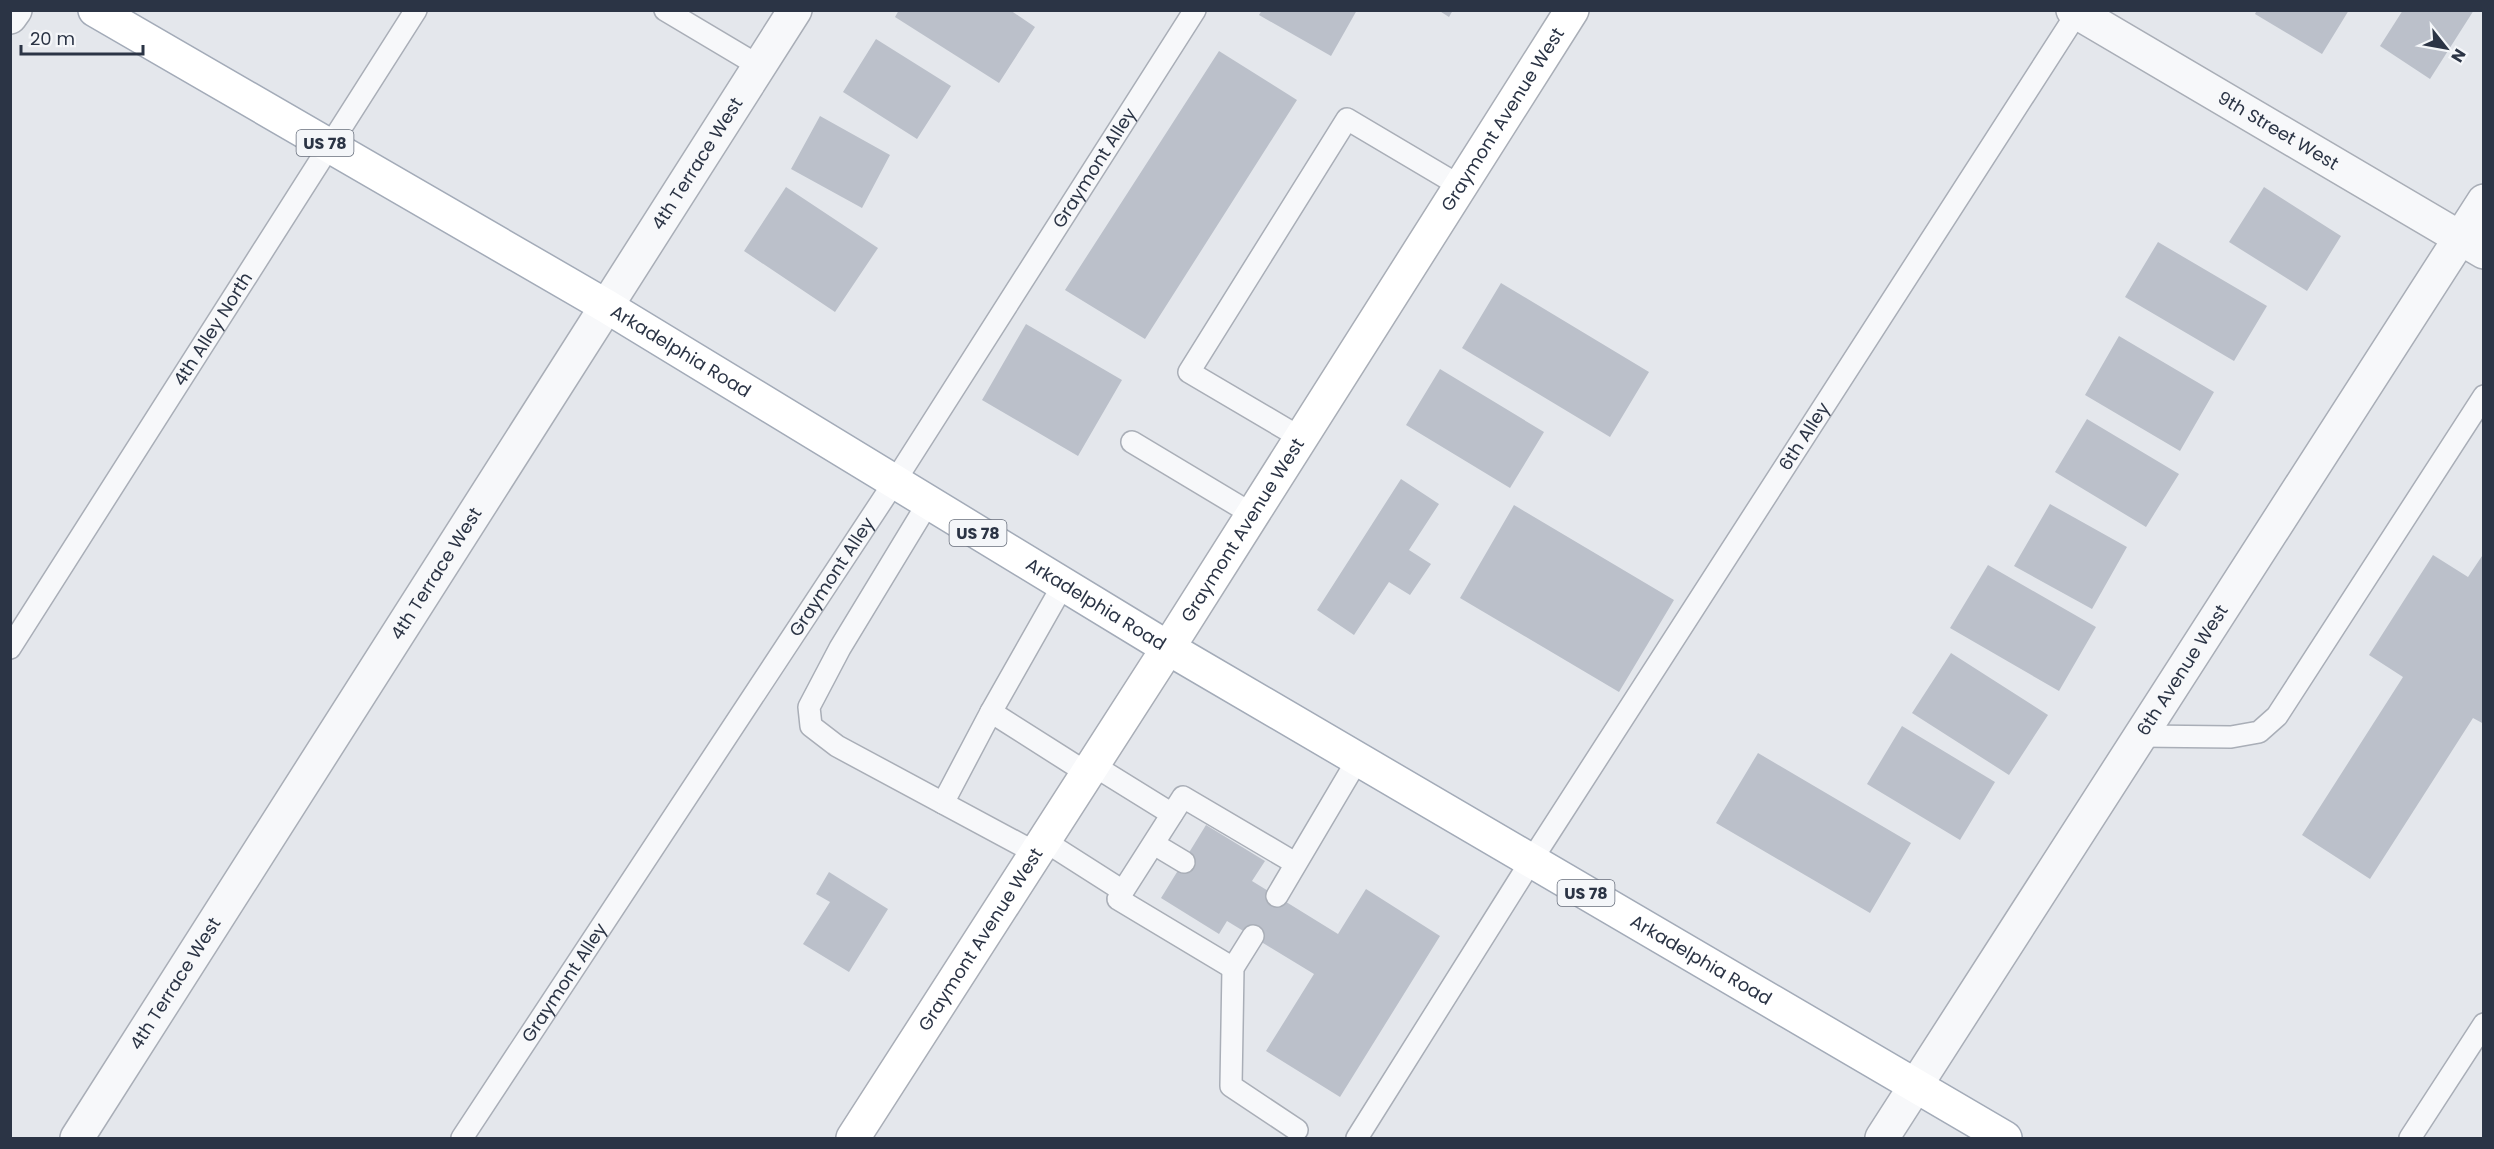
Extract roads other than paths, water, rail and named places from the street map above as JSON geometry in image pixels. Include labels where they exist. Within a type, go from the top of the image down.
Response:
[{"type":"main road","name":"Arkadelphia Road","points":[[95,10],[606,306],[1168,648],[2005,1138]]},
{"type":"main road","name":"Graymont Avenue West","points":[[853,1138],[1168,648],[1572,10]]},
{"type":"street","points":[[10,17],[15,10]]},
{"type":"street","name":"4th Terrace West","points":[[77,1138],[795,10]]},
{"type":"street","name":"9th Street West","points":[[2076,11],[2472,245]]},
{"type":"street","name":"6th Avenue West","points":[[1882,1138],[2141,736],[2472,245],[2484,201]]},
{"type":"lane","name":"4th Alley North","points":[[10,648],[417,10]]},
{"type":"lane","points":[[665,10],[759,66]]},
{"type":"lane","name":"Graymont Alley","points":[[462,1138],[895,481],[1195,10]]},
{"type":"lane","name":"6th Alley","points":[[1357,1138],[1531,861],[2076,11]]},
{"type":"lane","points":[[1301,438],[1189,372],[1347,119],[1460,186]]},
{"type":"lane","points":[[2141,736],[2231,737],[2259,732],[2277,716],[2484,396]]},
{"type":"lane","points":[[1132,442],[1252,514]]},
{"type":"lane","points":[[928,503],[840,648],[809,707],[811,726],[837,746],[944,803],[1040,847],[1123,891]]},
{"type":"lane","points":[[944,803],[991,712],[1063,585]]},
{"type":"lane","points":[[991,712],[1172,814]]},
{"type":"lane","points":[[1277,896],[1358,759]]},
{"type":"lane","points":[[1233,968],[1118,899],[1183,797],[1296,863]]},
{"type":"lane","points":[[1154,844],[1184,862]]},
{"type":"lane","points":[[1253,936],[1233,968],[1231,1086],[1297,1130]]},
{"type":"lane","points":[[2410,1138],[2484,1024]]}]
